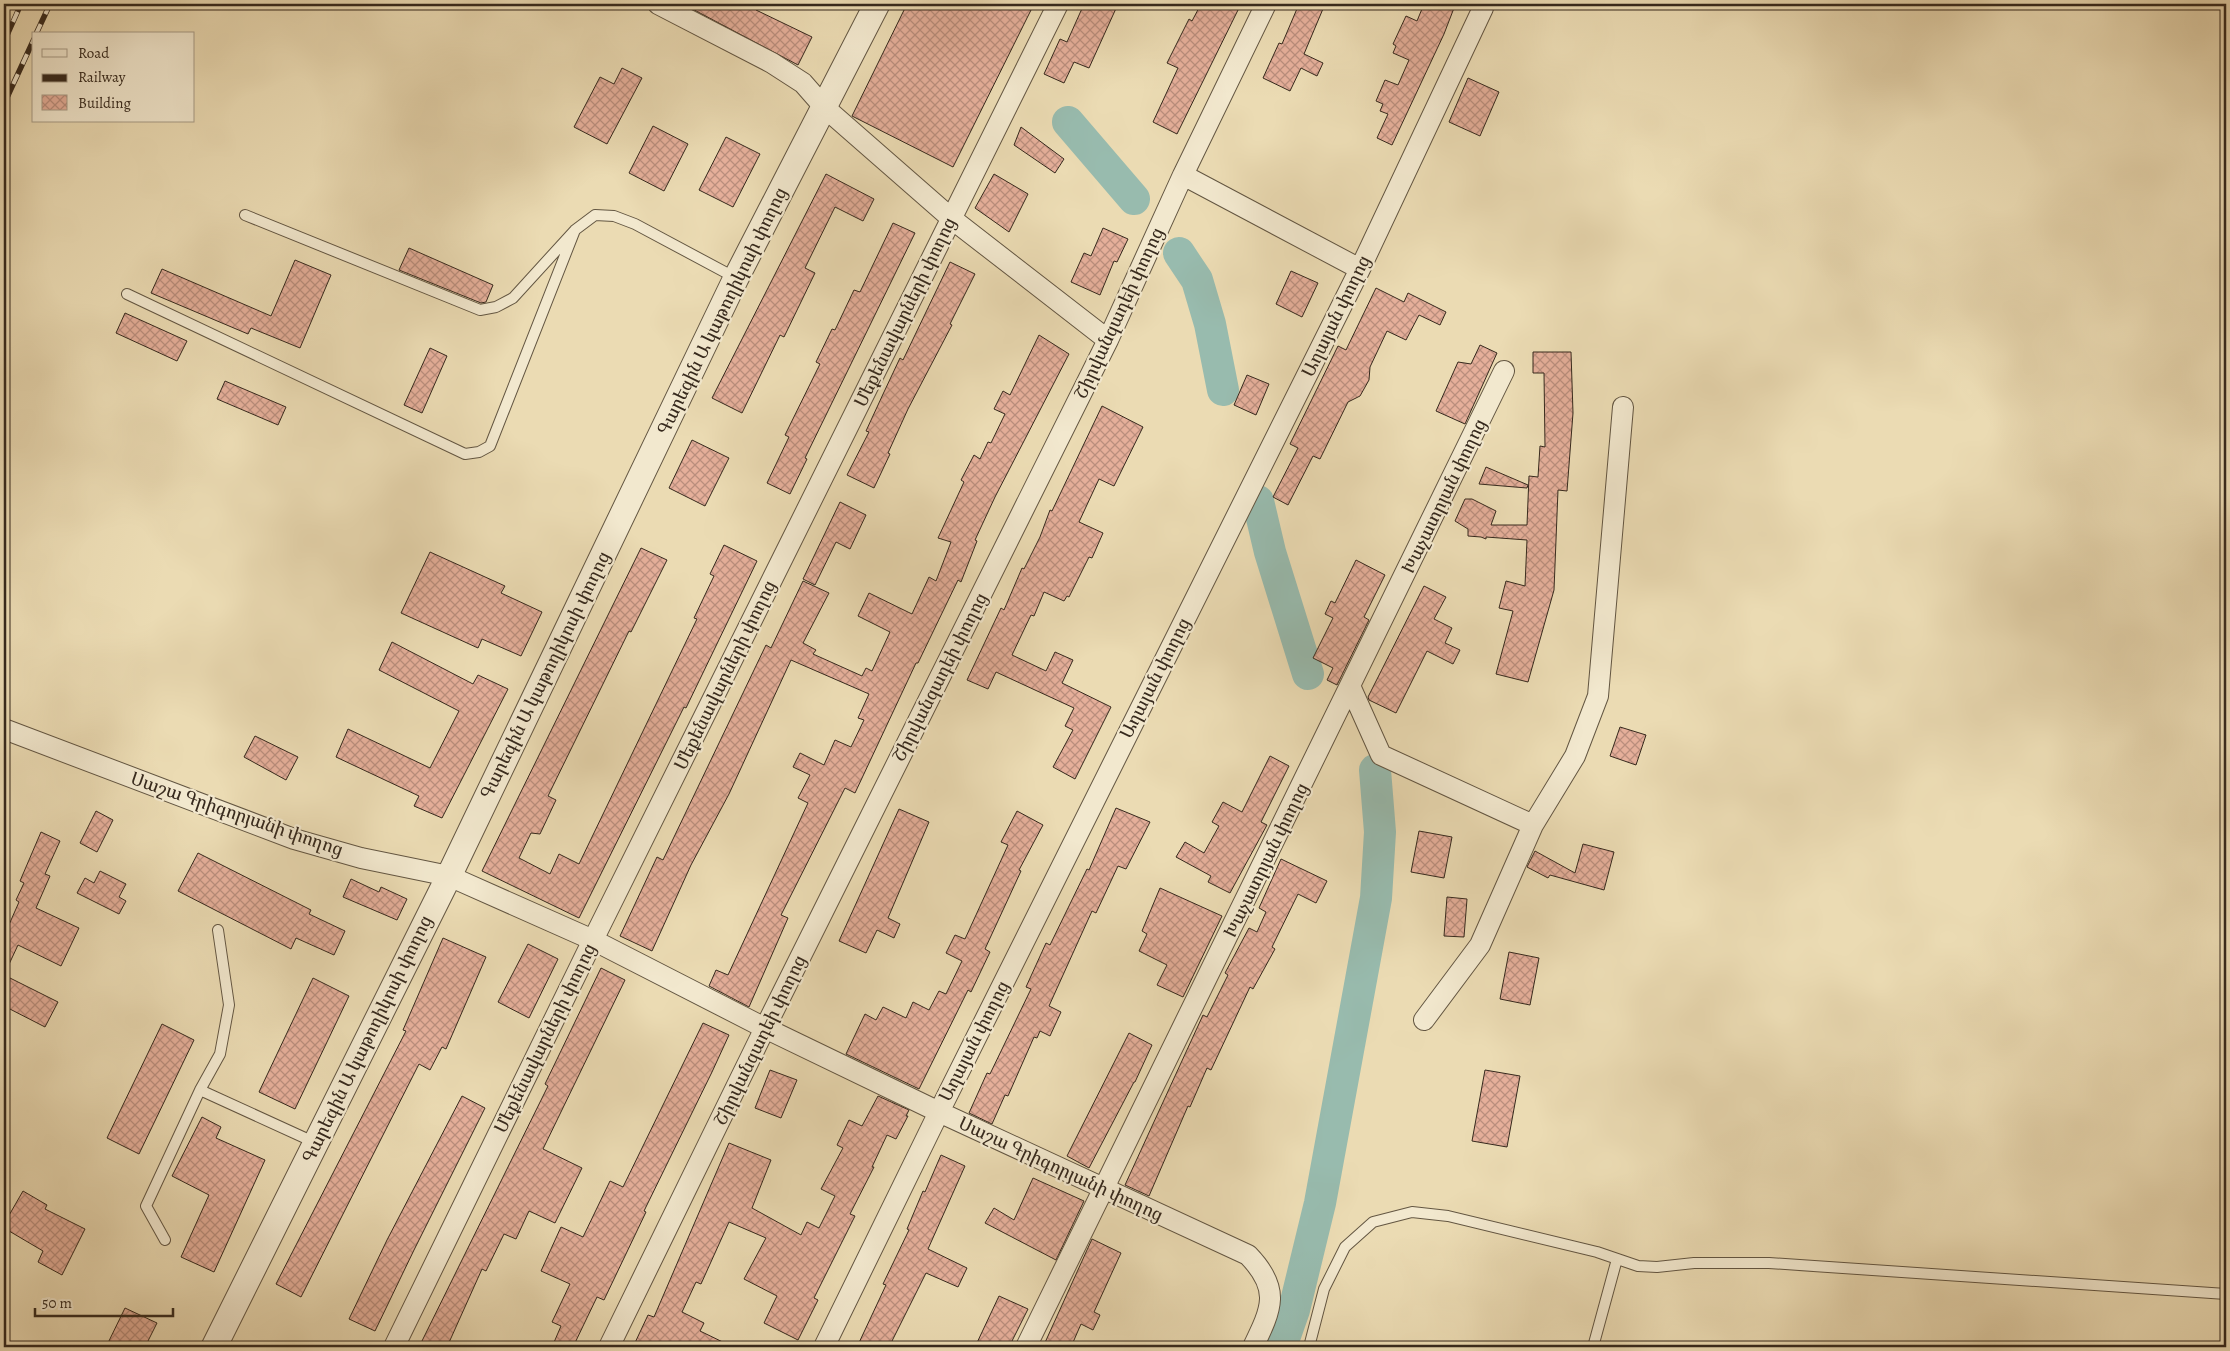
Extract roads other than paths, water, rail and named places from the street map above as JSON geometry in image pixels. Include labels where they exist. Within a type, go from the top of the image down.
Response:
[{"type":"street","points":[[658,4],[772,63],[803,83],[824,107],[952,219],[1108,340]]},
{"type":"street","name":"Գարեգին Ա կաթողիկոսի փողոց","points":[[214,1347],[449,876],[736,278],[878,4]]},
{"type":"street","name":"Մեքենավարների փողոց","points":[[394,1347],[593,940],[1058,4]]},
{"type":"street","name":"Շիրվանզադեի փողոց","points":[[608,1347],[1108,340],[1183,175],[1266,4]]},
{"type":"street","name":"Աղայան փողոց","points":[[824,1347],[939,1112],[1360,270],[1483,8]]},
{"type":"street","points":[[1183,175],[1360,270]]},
{"type":"street","name":"Խաչատրյան փողոց","points":[[1026,1347],[1351,688],[1504,371]]},
{"type":"street","points":[[1424,1020],[1480,945],[1533,825],[1575,756],[1598,696],[1622,407]]},
{"type":"street","points":[[1351,688],[1381,756],[1533,825]]},
{"type":"street","name":"Սաշա Գրիգորյանի փողոց","points":[[4,729],[294,839],[361,858],[449,876],[593,940],[765,1028],[939,1112],[1248,1255],[1260,1268],[1269,1284],[1270,1304],[1266,1320],[1253,1347]]},
{"type":"lane","points":[[245,215],[480,310],[496,307],[513,298],[575,230],[595,215],[614,216],[635,224],[736,278]]},
{"type":"lane","points":[[127,294],[465,454],[479,452],[490,446],[575,230]]},
{"type":"lane","points":[[165,1240],[146,1206],[200,1090],[220,1054],[229,1006],[218,930]]},
{"type":"lane","points":[[200,1090],[316,1143]]},
{"type":"lane","points":[[1309,1347],[1324,1288],[1345,1247],[1373,1222],[1412,1212],[1448,1216],[1597,1252],[1638,1266],[1703,1263],[1769,1263],[2226,1294]]},
{"type":"lane","points":[[1594,1347],[1617,1259]]},
{"type":"waterway","points":[[1068,122],[1134,199]]},
{"type":"waterway","points":[[1179,253],[1197,280],[1210,324],[1223,390]]},
{"type":"waterway","points":[[1258,501],[1270,552],[1308,674]]},
{"type":"waterway","points":[[1281,1347],[1294,1310],[1320,1203],[1376,898],[1380,832],[1375,770]]},
{"type":"railway","points":[[4,42],[21,4]]},
{"type":"railway","points":[[37,32],[50,4]]},
{"type":"railway","points":[[4,104],[32,43]]}]
